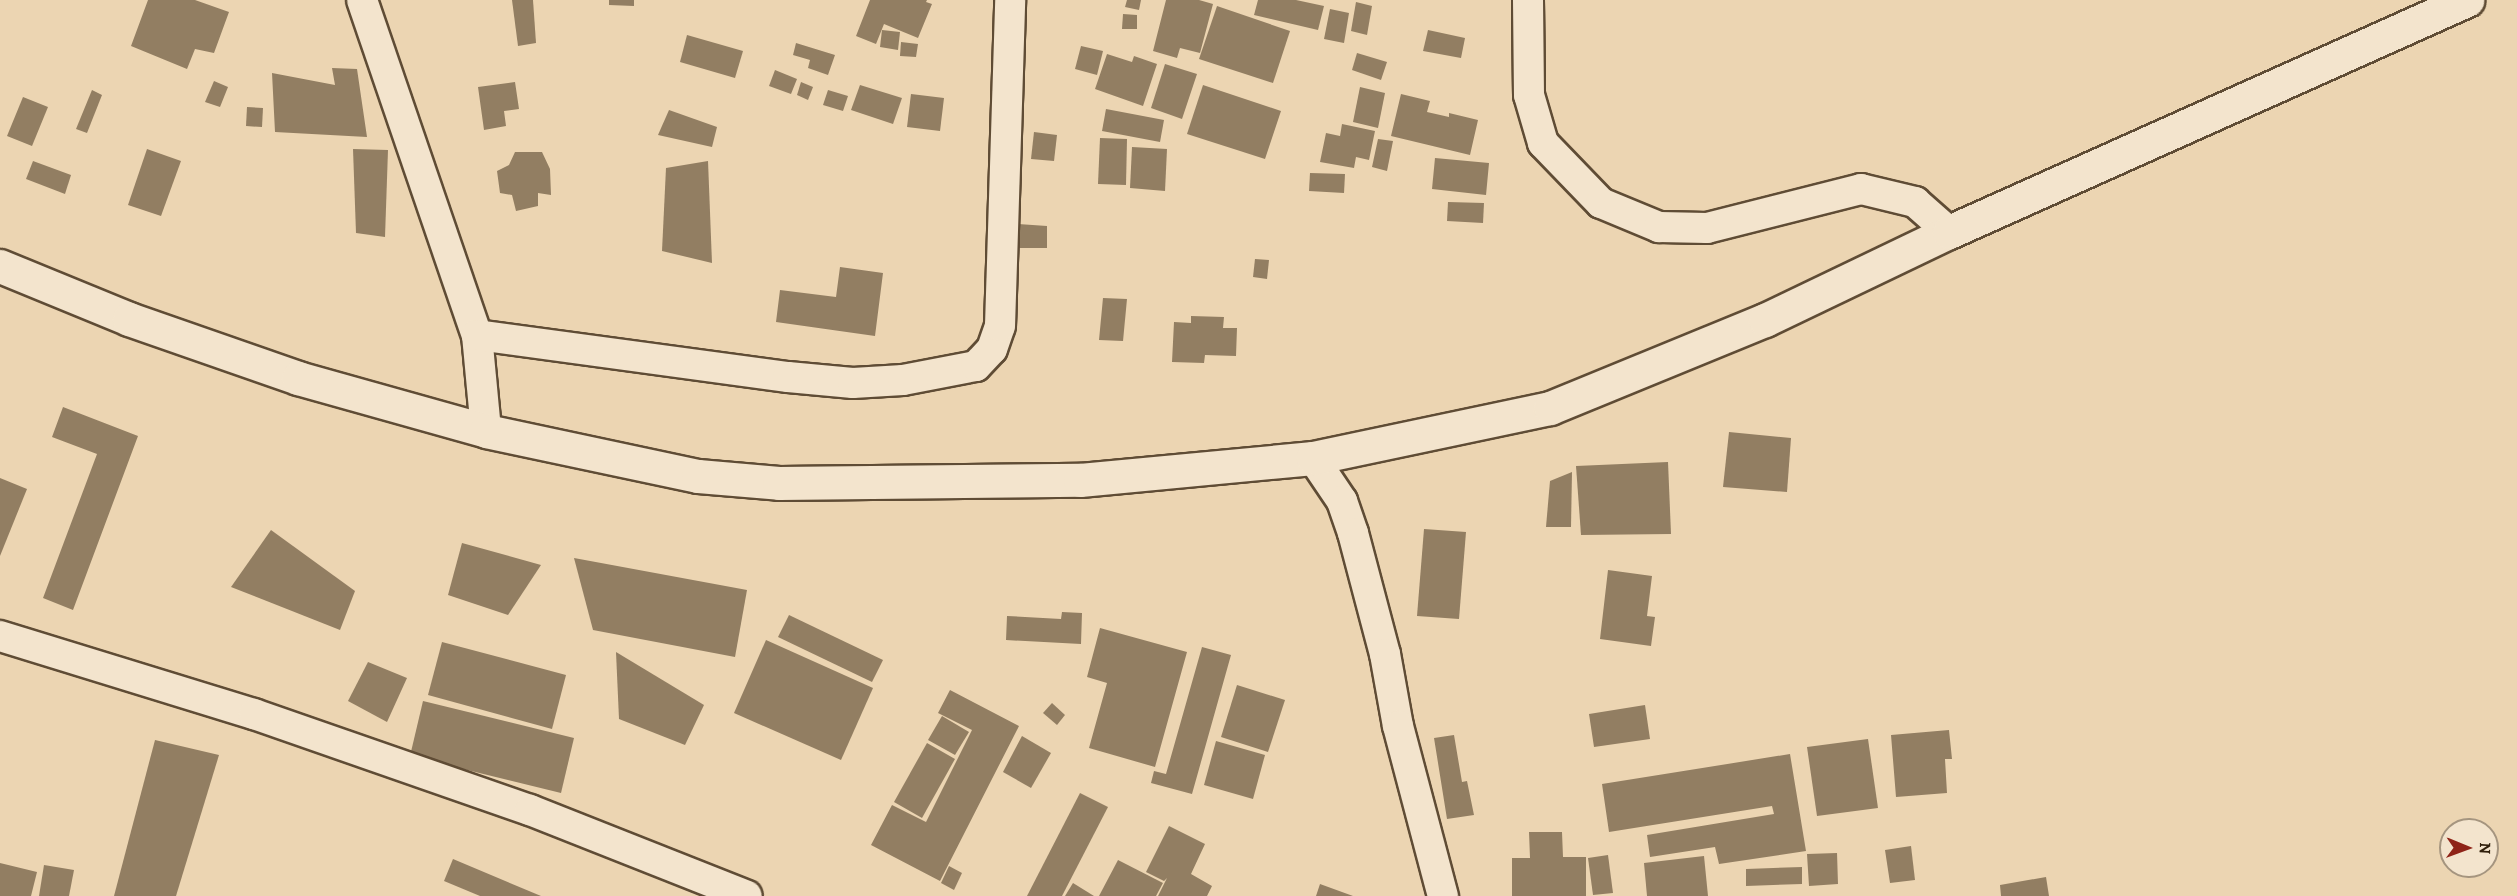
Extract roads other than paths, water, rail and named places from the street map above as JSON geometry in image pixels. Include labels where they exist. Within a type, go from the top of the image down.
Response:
[{"type":"main road","points":[[0,266],[129,319],[298,378],[486,431],[698,476],[779,483],[1080,480],[1313,458],[1550,408],[1765,320],[1949,232],[2467,0]]},
{"type":"street","points":[[362,0],[477,335],[486,431]]},
{"type":"street","points":[[477,335],[788,377],[853,383],[903,380],[976,366],[992,349],[1000,326],[1010,0]]},
{"type":"street","points":[[1528,0],[1529,95],[1543,143],[1601,203],[1659,227],[1707,228],[1861,189],[1915,202],[1949,232]]},
{"type":"street","points":[[1313,458],[1342,501],[1353,532],[1385,654],[1398,726],[1443,896]]},
{"type":"street","points":[[0,636],[254,714],[519,806],[747,896]]}]
